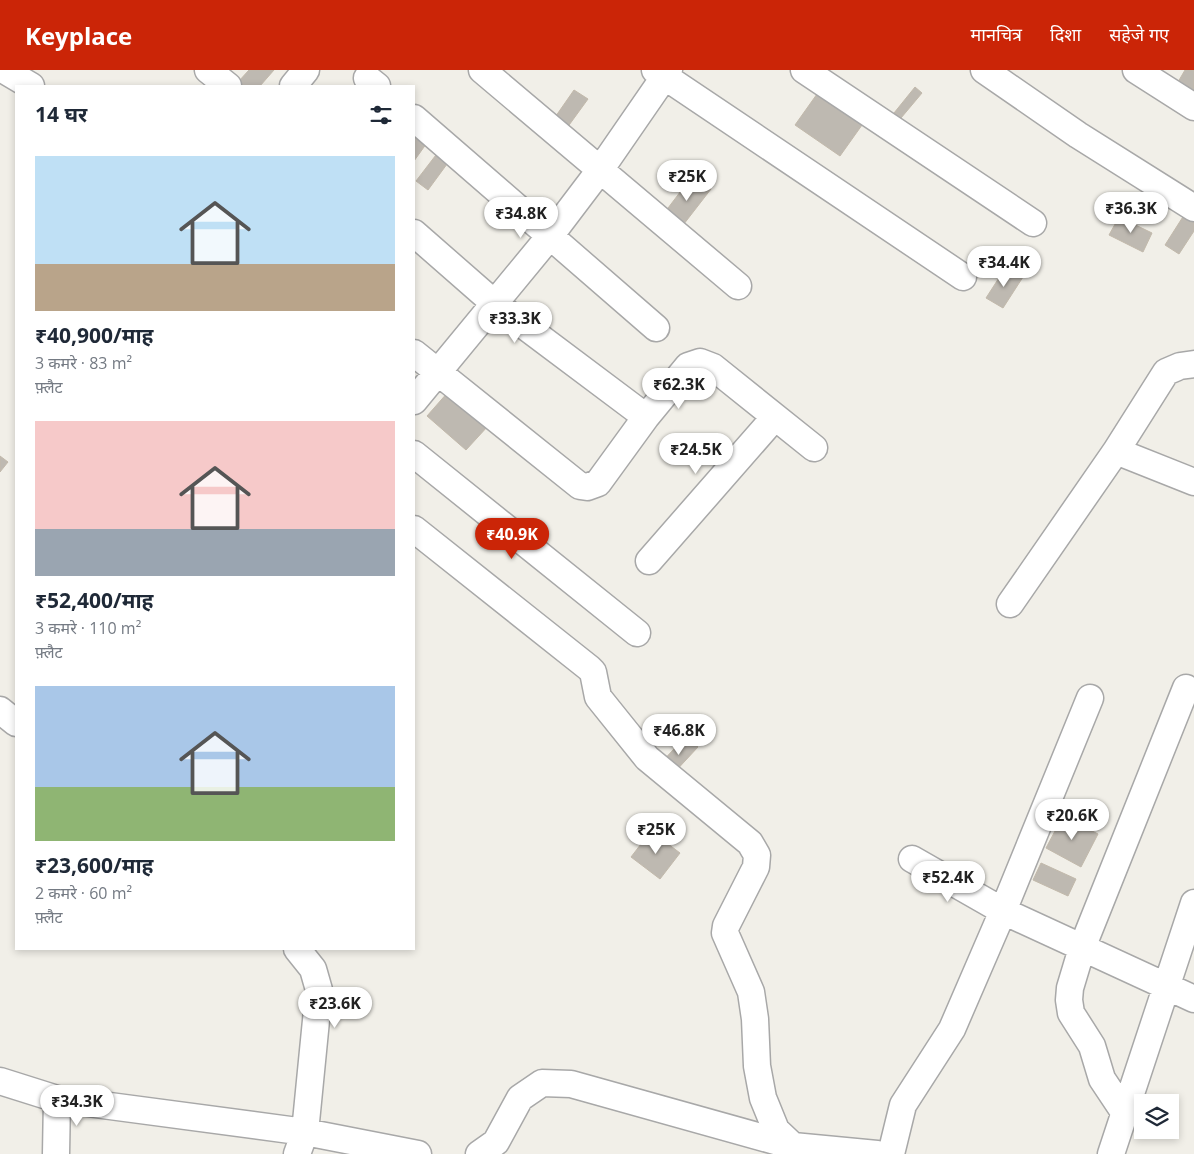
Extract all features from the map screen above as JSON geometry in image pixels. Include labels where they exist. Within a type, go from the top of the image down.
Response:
[{"type":"street","points":[[208,70],[227,85]]},
{"type":"street","points":[[294,85],[306,70]]},
{"type":"street","points":[[482,70],[738,286]]},
{"type":"street","points":[[804,70],[1033,223]]},
{"type":"street","points":[[984,70],[1078,135],[1194,208]]},
{"type":"street","points":[[1136,70],[1194,106]]},
{"type":"street","points":[[415,400],[550,236],[600,170],[663,72],[963,277]]},
{"type":"street","points":[[415,119],[656,328]]},
{"type":"street","points":[[415,235],[494,303],[646,417]]},
{"type":"street","points":[[415,354],[580,486],[587,487],[598,483],[646,417],[688,366],[700,362],[713,367],[814,448]]},
{"type":"street","points":[[1010,604],[1116,451],[1166,372],[1180,366],[1194,364]]},
{"type":"street","points":[[649,561],[775,417]]},
{"type":"street","points":[[1116,451],[1194,482]]},
{"type":"street","points":[[415,455],[637,633]]},
{"type":"street","points":[[415,530],[589,668],[593,672],[598,697],[647,758],[750,843],[757,855],[756,867],[726,926],[725,933],[750,992],[755,1019],[757,1066],[763,1098],[776,1130],[791,1150]]},
{"type":"street","points":[[1124,1112],[1102,1080],[1092,1046],[1071,1013],[1070,988],[1082,948],[1186,688]]},
{"type":"street","points":[[891,1154],[904,1105],[952,1029],[1004,911],[1090,698]]},
{"type":"street","points":[[0,710],[15,722]]},
{"type":"street","points":[[912,859],[1004,911],[1194,999]]},
{"type":"street","points":[[1111,1154],[1194,902]]},
{"type":"street","points":[[298,950],[313,969],[319,990],[301,1143]]},
{"type":"street","points":[[0,1081],[57,1099],[301,1143],[418,1154]]},
{"type":"street","points":[[480,1154],[496,1142],[520,1098],[542,1083],[571,1084],[791,1150],[877,1154]]},
{"type":"street","points":[[56,1154],[57,1099]]},
{"type":"building","points":[[249,70],[274,70],[261,85],[242,85],[238,82]]},
{"type":"building","points":[[1185,70],[1194,70],[1194,92],[1178,82]]},
{"type":"building","points":[[822,87],[867,118],[840,156],[795,125]]},
{"type":"building","points":[[915,87],[922,93],[901,118],[894,113]]},
{"type":"building","points":[[574,90],[588,99],[564,132],[551,123]]},
{"type":"building","points":[[415,129],[429,140],[415,160]]},
{"type":"building","points":[[439,151],[450,160],[428,190],[416,181]]},
{"type":"building","points":[[693,175],[711,189],[680,229],[662,216]]},
{"type":"building","points":[[1186,212],[1194,218],[1194,231],[1179,254],[1165,245]]},
{"type":"building","points":[[1119,217],[1152,233],[1143,252],[1109,235]]},
{"type":"building","points":[[1006,267],[1023,277],[1003,308],[986,298]]},
{"type":"building","points":[[449,391],[488,426],[466,450],[427,416]]},
{"type":"building","points":[[0,456],[8,462],[0,472]]},
{"type":"building","points":[[686,736],[698,747],[672,775],[660,764]]},
{"type":"building","points":[[1063,816],[1098,834],[1081,867],[1046,848]]},
{"type":"building","points":[[651,831],[680,853],[660,879],[631,857]]},
{"type":"building","points":[[1041,863],[1076,879],[1068,896],[1033,880]]}]
